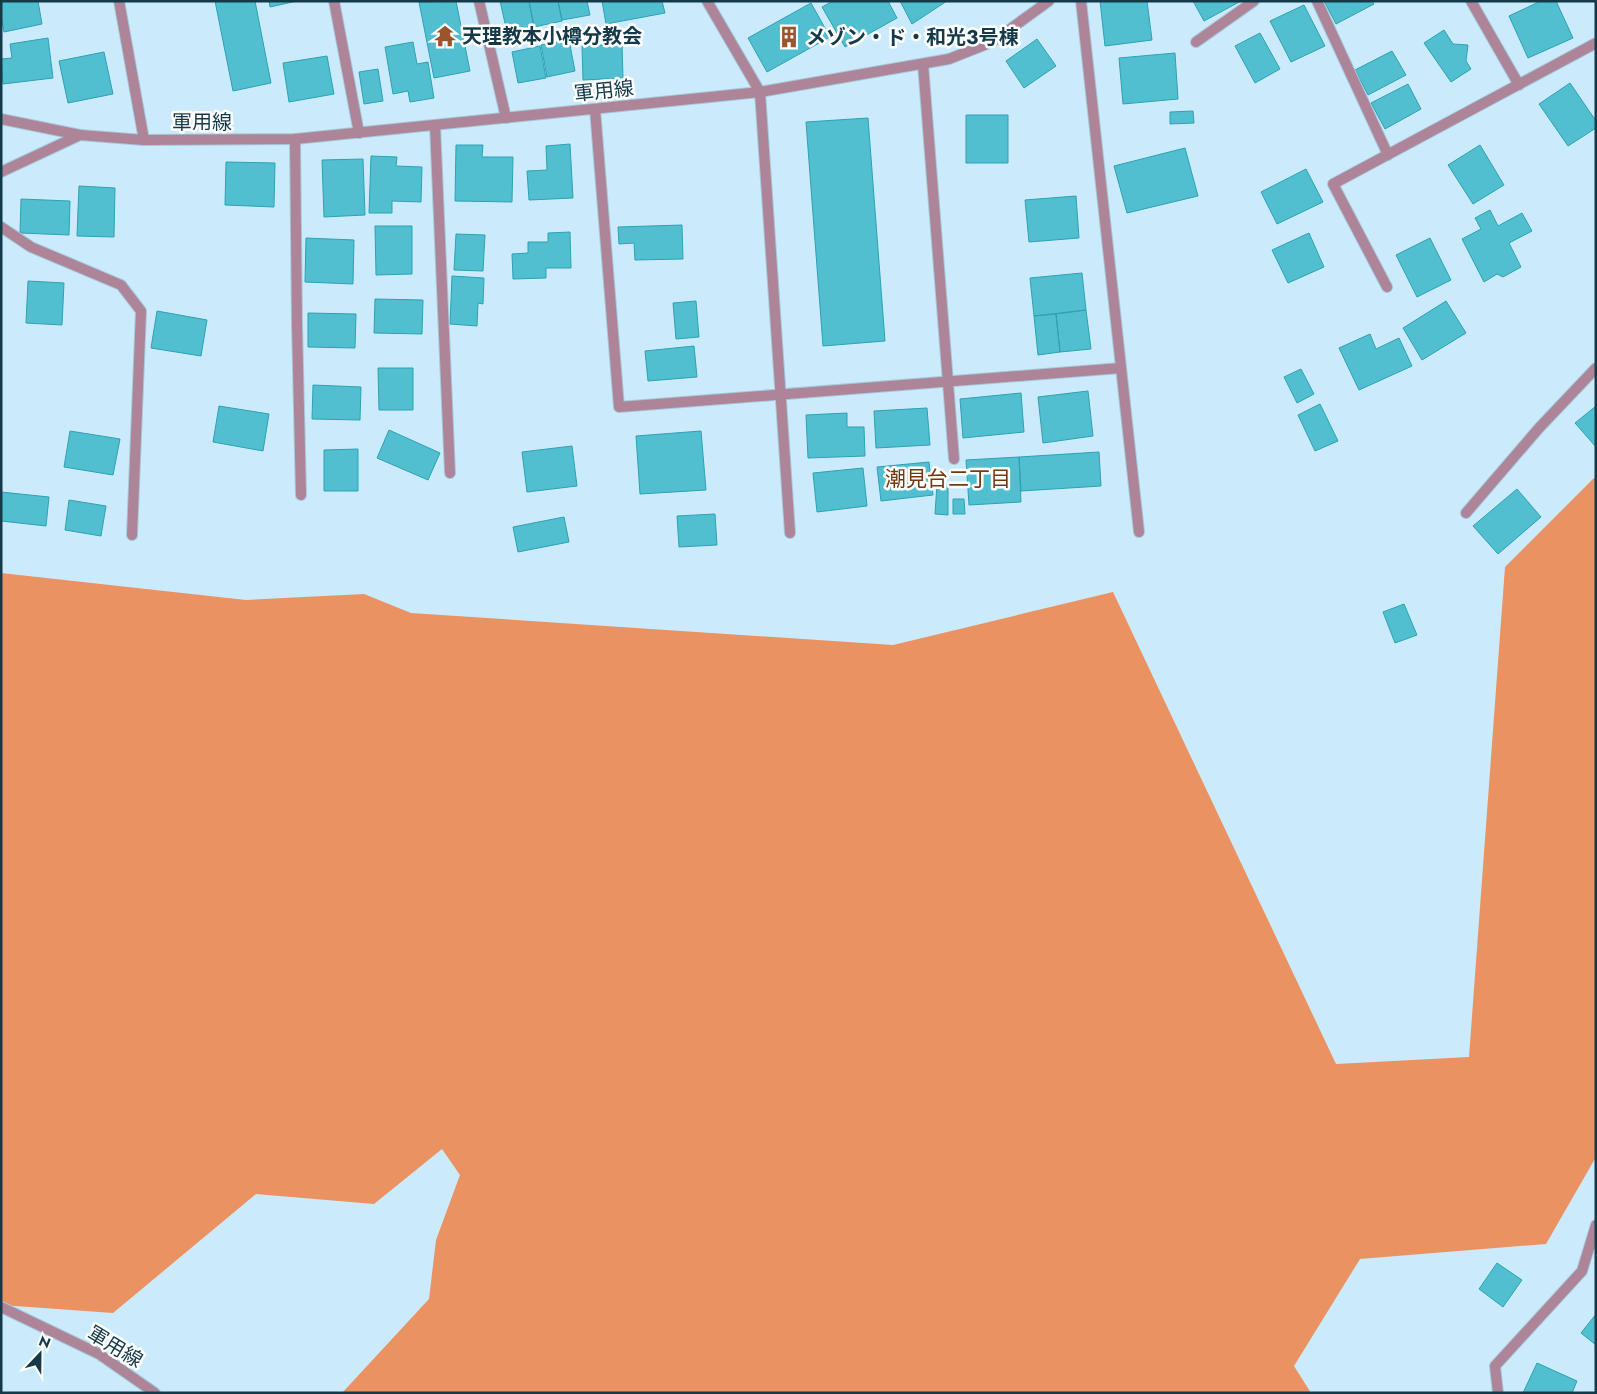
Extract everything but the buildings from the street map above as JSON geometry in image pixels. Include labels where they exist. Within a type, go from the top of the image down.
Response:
[{"type":"street","points":[[119,1],[144,140]]},
{"type":"street","points":[[334,1],[359,133]]},
{"type":"street","points":[[479,1],[506,118]]},
{"type":"street","points":[[707,1],[760,92],[790,533]]},
{"type":"street","name":"軍用線","points":[[1,119],[80,135],[144,140],[295,139],[760,92],[949,59],[992,42],[1049,1]]},
{"type":"street","points":[[1081,1],[1139,532]]},
{"type":"street","points":[[1196,42],[1254,1]]},
{"type":"street","points":[[1317,1],[1388,155]]},
{"type":"street","points":[[1471,1],[1519,85]]},
{"type":"street","points":[[1387,287],[1333,184],[1596,44]]},
{"type":"street","points":[[923,64],[954,459]]},
{"type":"street","points":[[595,109],[619,407],[1121,368]]},
{"type":"street","points":[[435,125],[450,473]]},
{"type":"street","points":[[1,172],[80,135]]},
{"type":"street","points":[[295,139],[296,325],[301,495]]},
{"type":"street","points":[[1,227],[31,246],[121,285],[141,311],[132,535]]},
{"type":"street","points":[[1466,514],[1539,428],[1596,368]]},
{"type":"street","points":[[1498,1393],[1495,1366],[1582,1271],[1596,1225]]},
{"type":"street","name":"軍用線","points":[[1,1307],[99,1354],[155,1393]]},
{"type":"shaded area","points":[[1596,476],[1596,1157],[1546,1244],[1360,1259],[1294,1366],[1311,1393],[342,1393],[429,1299],[436,1240],[460,1175],[442,1149],[374,1204],[256,1194],[113,1313],[1,1305],[1,573],[246,600],[364,594],[411,613],[893,645],[1113,592],[1336,1064],[1469,1057],[1505,567]]},
{"type":"place","name":"天理教本小樽分教会","points":[[445,36]]},
{"type":"place","name":"メゾン・ド・和光３号棟","points":[[789,37]]},
{"type":"district","name":"潮見台二丁目","points":[[948,479]]}]
